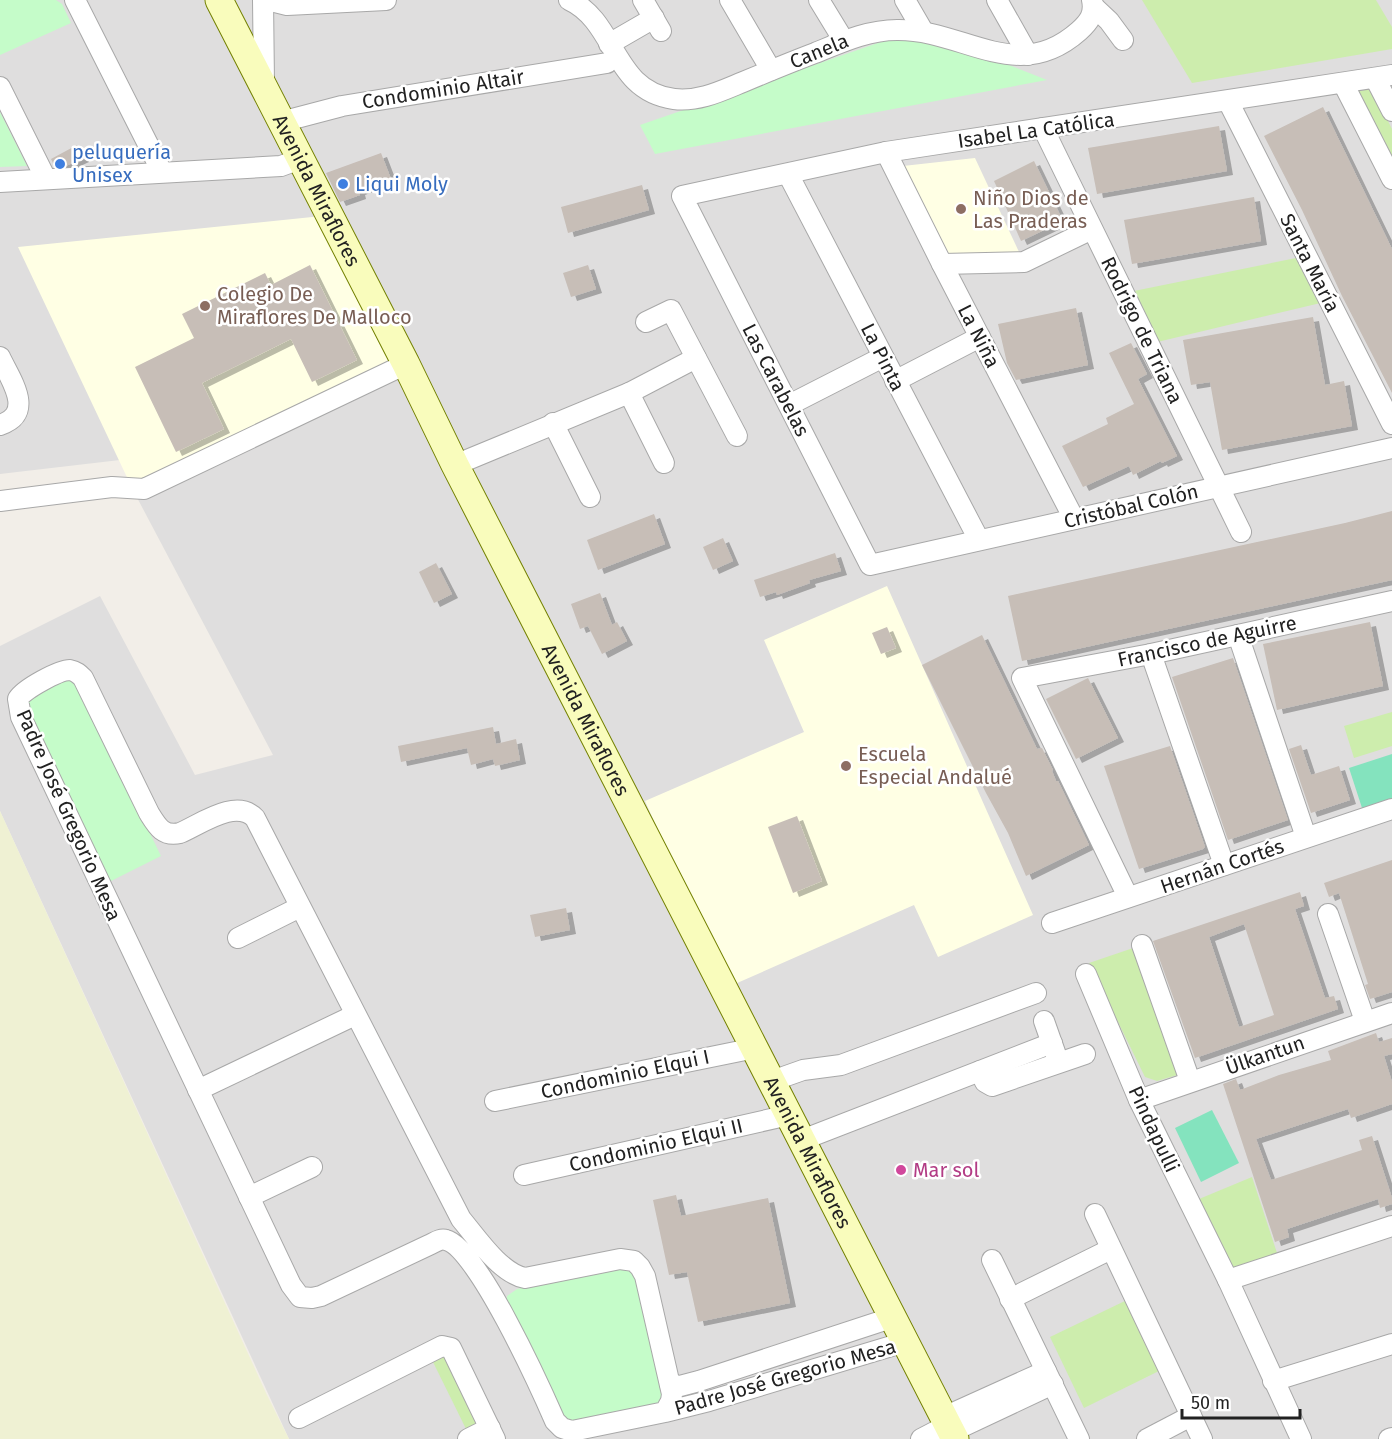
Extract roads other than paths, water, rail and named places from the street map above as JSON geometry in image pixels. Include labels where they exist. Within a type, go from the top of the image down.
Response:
[{"type":"main road","name":"Avenida Miraflores","points":[[219,0],[949,1428]]},
{"type":"street","points":[[75,0],[162,172]]},
{"type":"street","points":[[264,88],[265,0],[287,5],[386,0]]},
{"type":"street","name":"Canela","points":[[568,0],[592,17],[608,54],[632,78],[651,92],[674,99],[705,97],[844,41],[885,30],[923,32],[997,53],[1028,55],[1056,46],[1077,33],[1090,19],[1093,3]]},
{"type":"street","points":[[608,54],[658,24],[643,0]]},
{"type":"street","points":[[730,0],[771,70]]},
{"type":"street","points":[[819,0],[844,41]]},
{"type":"street","points":[[905,0],[923,32]]},
{"type":"street","points":[[996,0],[1028,55]]},
{"type":"street","points":[[1093,3],[1110,21],[1122,40]]},
{"type":"street","name":"Condominio Altair","points":[[281,122],[342,105],[608,54]]},
{"type":"street","points":[[1384,77],[1392,111]]},
{"type":"street","name":"Isabel La Católica","points":[[682,196],[886,152],[1384,77]]},
{"type":"street","points":[[1344,83],[1392,179]]},
{"type":"street","points":[[0,87],[46,179]]},
{"type":"street","name":"Santa María","points":[[1228,102],[1392,424]]},
{"type":"street","name":"Rodrigo de Triana","points":[[1043,128],[1241,532]]},
{"type":"street","name":"La Niña","points":[[886,152],[1074,519]]},
{"type":"street","points":[[0,182],[281,166],[300,159]]},
{"type":"street","name":"La Pinta","points":[[788,174],[979,540]]},
{"type":"street","name":"Las Carabelas","points":[[682,196],[870,565]]},
{"type":"street","points":[[942,264],[1024,262],[1092,229]]},
{"type":"street","points":[[646,322],[671,310],[737,436]]},
{"type":"street","points":[[895,381],[980,337]]},
{"type":"street","points":[[0,357],[17,393],[19,409],[13,418],[0,425]]},
{"type":"street","points":[[789,405],[883,357]]},
{"type":"street","points":[[455,465],[629,393],[696,358]]},
{"type":"street","points":[[0,501],[112,488],[144,489],[406,364]]},
{"type":"street","points":[[629,393],[664,463]]},
{"type":"street","points":[[553,423],[590,497]]},
{"type":"street","name":"Cristóbal Colón","points":[[870,565],[1392,448]]},
{"type":"street","name":"Francisco de Aguirre","points":[[1128,897],[1022,678],[1151,654],[1392,601]]},
{"type":"street","points":[[1238,635],[1306,837]]},
{"type":"street","points":[[1151,654],[1224,865]]},
{"type":"street","name":"Padre José Gregorio Mesa","points":[[525,1278],[508,1272],[461,1219],[262,831],[250,812],[230,810],[177,834],[167,834],[159,828],[149,813],[81,675],[74,671],[63,672],[20,695],[18,706],[21,717],[293,1289],[304,1298],[317,1298],[445,1239],[473,1265],[497,1301],[555,1421],[562,1428],[572,1431],[665,1412],[905,1342]]},
{"type":"street","name":"Hernán Cortés","points":[[1052,923],[1392,809]]},
{"type":"street","points":[[238,938],[300,907]]},
{"type":"street","points":[[1328,914],[1365,1021]]},
{"type":"street","points":[[1142,945],[1190,1081]]},
{"type":"street","name":"Pindapulli","points":[[1086,974],[1139,1100],[1228,1280],[1301,1439]]},
{"type":"street","points":[[772,1081],[803,1070],[841,1065],[1035,993]]},
{"type":"street","name":"Ülkantun","points":[[1139,1100],[1392,1012]]},
{"type":"street","points":[[198,1090],[355,1015]]},
{"type":"street","points":[[1044,1021],[1059,1063]]},
{"type":"street","points":[[802,1140],[1052,1043]]},
{"type":"street","name":"Condominio Elqui I","points":[[495,1101],[755,1048]]},
{"type":"street","points":[[980,1071],[985,1082],[992,1086],[1085,1054]]},
{"type":"street","name":"Condominio Elqui II","points":[[524,1175],[789,1115]]},
{"type":"street","points":[[249,1197],[312,1167]]},
{"type":"street","points":[[1095,1214],[1202,1439]]},
{"type":"street","points":[[450,1242],[461,1219]]},
{"type":"street","points":[[1228,1280],[1391,1230]]},
{"type":"street","points":[[1010,1299],[1111,1249]]},
{"type":"street","name":"Padre José Gregorio Mesa","points":[[497,1301],[506,1289],[525,1278],[620,1259],[638,1263],[645,1276],[670,1384],[671,1401],[665,1412]]},
{"type":"street","points":[[992,1260],[1080,1439]]},
{"type":"street","name":"Padre José Gregorio Mesa","points":[[670,1384],[680,1386],[699,1381],[894,1317]]},
{"type":"street","points":[[1273,1382],[1392,1344]]},
{"type":"street","points":[[299,1418],[442,1346],[451,1348],[493,1433],[468,1439]]},
{"type":"street","points":[[921,1439],[949,1428],[1049,1378]]},
{"type":"street","points":[[1147,1439],[1191,1416]]},
{"type":"place","name":"peluquería Unisex","points":[[60,164]]},
{"type":"place","name":"Liqui Moly","points":[[343,184]]},
{"type":"place","name":"Niño Dios de Las Praderas","points":[[961,209]]},
{"type":"place","name":"Colegio De Miraflores De Malloco","points":[[205,306]]},
{"type":"place","name":"Escuela Especial Andalué","points":[[846,766]]},
{"type":"place","name":"Mar sol","points":[[901,1170]]}]
